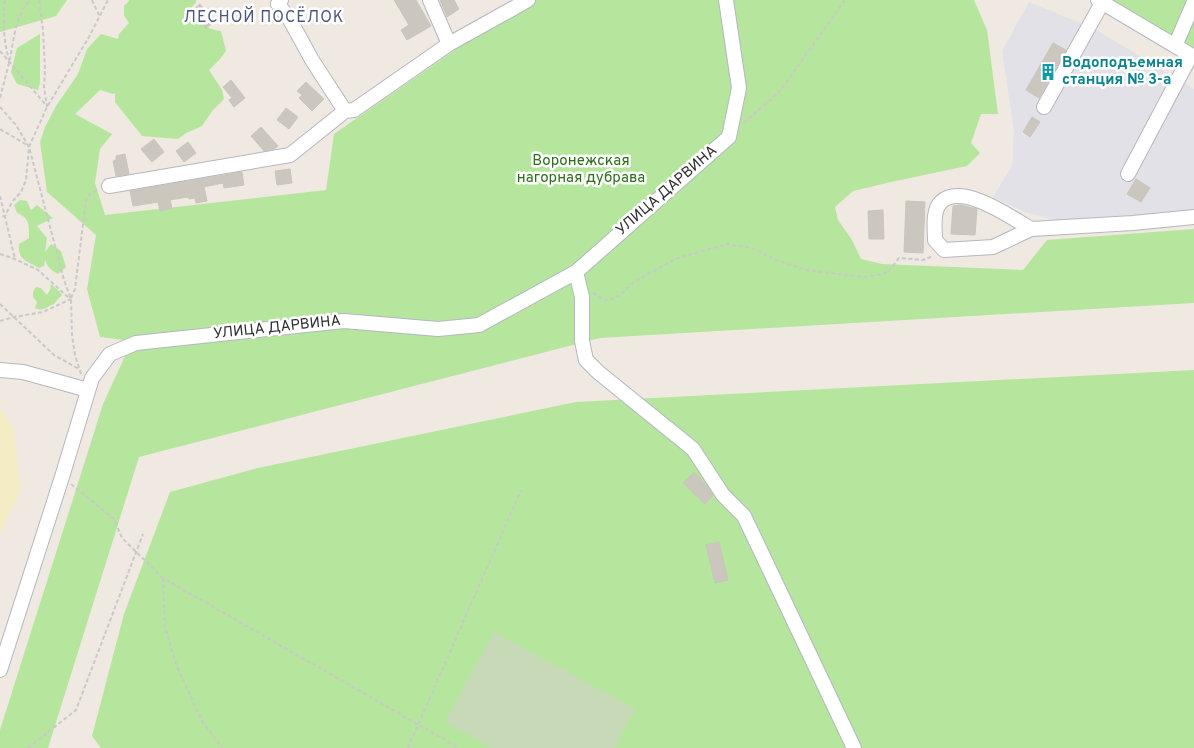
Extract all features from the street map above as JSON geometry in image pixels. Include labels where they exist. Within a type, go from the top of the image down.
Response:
[{"type":"street","points":[[281,0],[278,4],[290,20],[312,60],[346,112]]},
{"type":"street","points":[[430,0],[450,44]]},
{"type":"street","points":[[110,186],[290,155],[346,112],[354,110],[450,44],[528,0]]},
{"type":"street","name":"УЛИЦА ДАРВИНА","points":[[0,670],[92,378],[110,354],[136,343],[344,321],[438,329],[479,325],[576,272],[729,137],[739,88],[726,0]]},
{"type":"street","points":[[1044,107],[1100,1],[1193,56],[1128,174]]},
{"type":"street","points":[[1175,46],[1194,2]]},
{"type":"street","points":[[1031,229],[990,205],[970,197],[950,197],[940,203],[935,215],[935,240],[944,250],[993,247],[1031,229],[1133,224],[1194,217]]},
{"type":"street","points":[[576,272],[582,297],[582,341],[586,360],[598,372],[693,449],[723,495],[744,516],[854,748]]},
{"type":"street","points":[[0,370],[24,372],[88,390]]},
{"type":"path","points":[[4,0],[4,41],[9,62]]},
{"type":"path","points":[[0,98],[17,22],[25,5],[30,0]]},
{"type":"path","points":[[39,0],[43,30],[44,88],[48,107]]},
{"type":"path","points":[[92,0],[99,16]]},
{"type":"path","points":[[5,216],[12,202],[21,192],[26,180],[29,147],[48,107],[89,37],[108,0]]},
{"type":"path","points":[[743,124],[780,91],[845,0]]},
{"type":"path","points":[[0,51],[48,107]]},
{"type":"path","points":[[0,106],[16,125],[29,147],[64,280],[71,299]]},
{"type":"path","points":[[0,129],[29,147]]},
{"type":"path","points":[[88,390],[79,369],[72,335],[71,299],[86,200],[92,193],[110,186]]},
{"type":"path","points":[[0,196],[15,259]]},
{"type":"path","points":[[0,217],[5,216]]},
{"type":"path","points":[[589,290],[608,301],[636,281],[678,258],[728,244],[752,248],[776,260],[807,270],[863,277],[883,274],[889,271],[899,258],[923,260],[944,250]]},
{"type":"path","points":[[0,254],[38,270],[71,299]]},
{"type":"path","points":[[0,321],[14,316],[43,312],[71,299]]},
{"type":"path","points":[[0,304],[54,355],[79,369]]},
{"type":"path","points":[[62,477],[114,519],[122,538],[163,578],[459,748]]},
{"type":"path","points":[[408,748],[521,490]]},
{"type":"path","points":[[28,748],[76,710],[143,534]]},
{"type":"path","points":[[163,578],[165,627],[177,667],[202,721],[222,748]]},
{"type":"shaded area","points":[[1029,2],[1095,29],[1194,89],[1194,209],[1141,218],[1052,220],[1023,211],[993,197],[1012,166],[1014,131],[1002,51]]},
{"type":"green space","points":[[0,0],[67,0],[56,16],[0,32]]},
{"type":"green space","name":"Воронежская нагорная дубрава","points":[[129,0],[196,0],[189,11],[192,15],[206,27],[221,31],[226,51],[209,70],[222,90],[224,99],[213,110],[202,126],[178,139],[142,136],[115,102],[115,93],[100,90],[75,114],[112,134],[100,149],[95,183],[105,215],[326,190],[334,134],[498,20],[536,0],[974,0],[987,30],[998,114],[981,114],[971,143],[980,153],[967,166],[853,191],[835,207],[838,220],[852,240],[861,259],[882,264],[1023,270],[1047,240],[1194,229],[1194,303],[600,338],[139,457],[48,748],[0,748],[0,730],[103,404],[132,341],[100,337],[87,289],[96,235],[47,192],[40,142],[45,127],[56,106],[78,74],[87,49],[101,34],[118,39],[119,34],[129,23],[124,15],[124,6]]},
{"type":"green space","points":[[1110,0],[1194,0],[1194,49]]},
{"type":"green space","points":[[40,34],[40,83],[38,90],[17,84],[11,72],[17,48]]},
{"type":"green space","points":[[20,200],[27,201],[31,210],[37,205],[53,218],[37,226],[47,238],[45,252],[51,244],[61,251],[66,267],[58,274],[50,268],[45,259],[44,266],[39,268],[21,257],[19,244],[29,238],[29,229],[27,220],[17,213],[14,205]]},
{"type":"green space","points":[[51,284],[62,295],[54,304],[45,309],[35,308],[37,302],[33,297],[33,292],[36,287],[41,288],[47,295]]},
{"type":"green space","points":[[1194,370],[1194,748],[101,748],[92,736],[124,614],[170,492],[258,468],[576,402]]},
{"type":"green space","points":[[494,632],[635,709],[614,748],[492,748],[445,722]]},
{"type":"sand","points":[[0,408],[14,429],[21,489],[0,534]]},
{"type":"building","points":[[394,0],[416,0],[431,26],[407,40],[401,30],[409,25]]},
{"type":"building","points":[[440,0],[454,0],[459,9],[447,17]]},
{"type":"building","points":[[200,4],[214,22],[206,28],[192,11]]},
{"type":"building","name":"Водоподъемная станция № 3-а","points":[[1053,43],[1066,50],[1039,98],[1026,90]]},
{"type":"building","points":[[231,80],[245,98],[234,107],[229,100],[232,98],[223,87]]},
{"type":"building","points":[[306,82],[324,99],[312,111],[299,98],[302,95],[297,91]]},
{"type":"building","points":[[286,108],[298,117],[289,129],[277,120]]},
{"type":"building","points":[[1032,117],[1040,122],[1030,137],[1023,132]]},
{"type":"building","points":[[261,127],[278,146],[274,149],[264,151],[251,136]]},
{"type":"building","points":[[154,139],[164,152],[152,162],[141,149]]},
{"type":"building","points":[[188,142],[196,153],[184,162],[176,151]]},
{"type":"building","points":[[125,154],[129,174],[116,176],[113,161],[116,160],[116,156]]},
{"type":"building","points":[[290,169],[292,183],[277,185],[275,171]]},
{"type":"building","points":[[242,172],[244,185],[224,188],[223,183],[204,187],[207,201],[196,203],[195,198],[189,199],[188,197],[170,200],[172,208],[160,211],[158,202],[133,206],[130,191]]},
{"type":"building","points":[[1136,179],[1150,188],[1141,202],[1127,194]]},
{"type":"building","points":[[906,201],[925,202],[923,253],[904,252]]},
{"type":"building","points":[[961,205],[977,209],[975,235],[951,234],[953,206]]},
{"type":"building","points":[[883,210],[884,239],[869,239],[868,211]]},
{"type":"building","points":[[694,472],[713,496],[705,504],[683,483]]},
{"type":"building","points":[[719,542],[728,580],[715,583],[706,545]]},
{"type":"place","name":"Водоподъемная станция № 3-а","points":[[1048,72]]},
{"type":"district","name":"ЛЕСНОЙ ПОСЁЛОК","points":[[264,18]]}]
